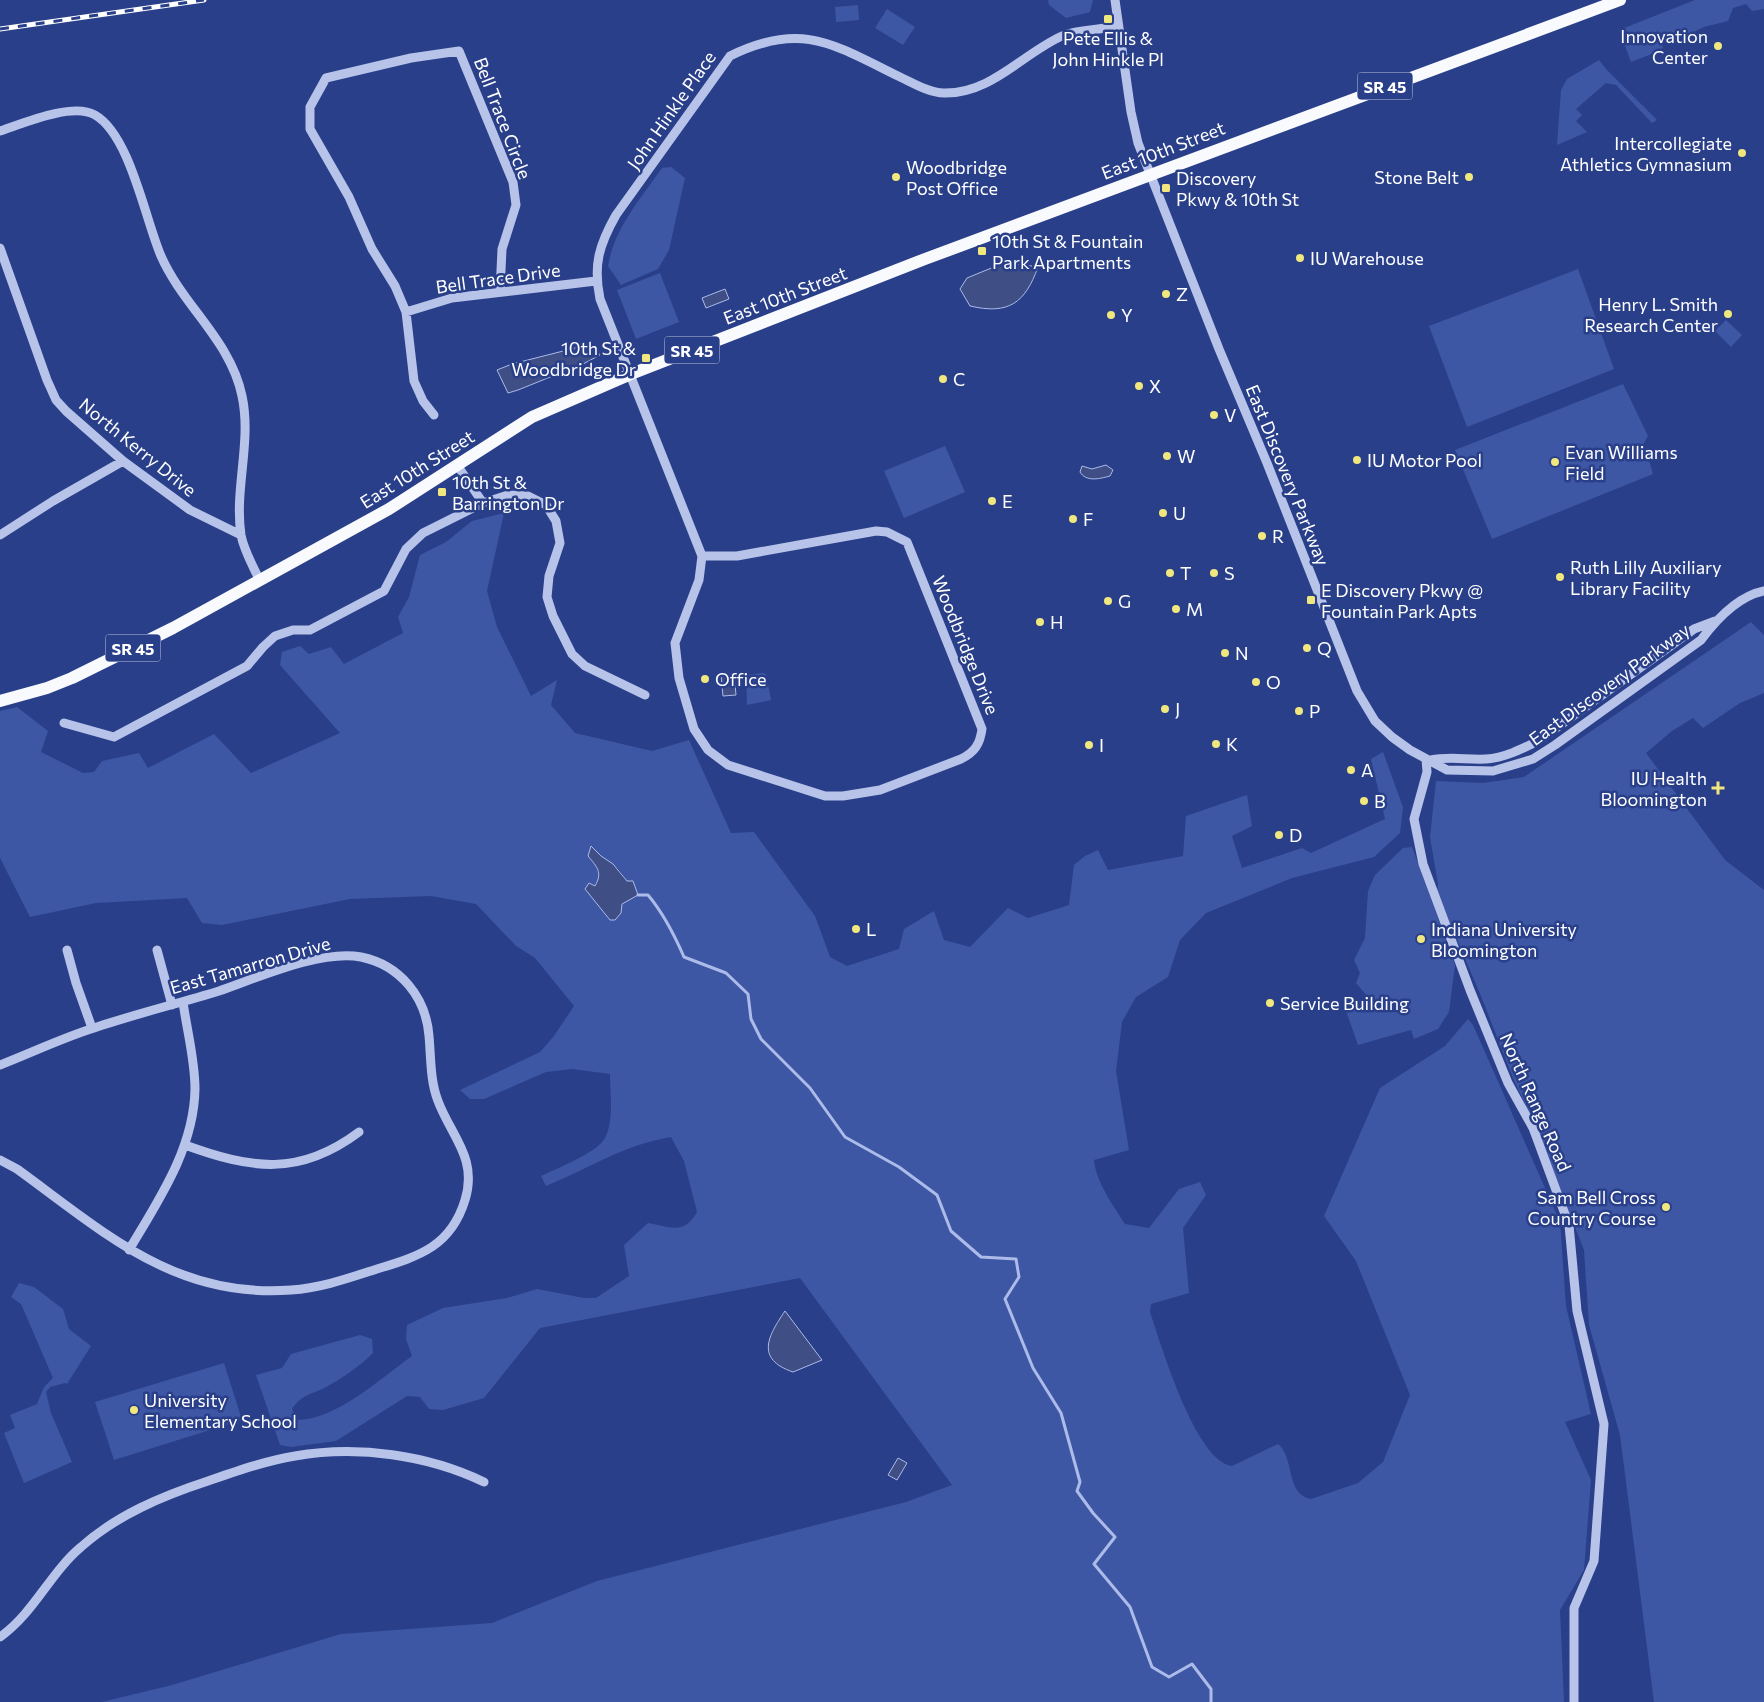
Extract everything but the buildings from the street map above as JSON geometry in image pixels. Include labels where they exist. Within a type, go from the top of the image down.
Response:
[{"type":"main road","name":"East 10th Street","points":[[0,701],[47,688],[72,678],[173,628],[390,509],[532,417],[631,374],[925,259],[1620,0]]},
{"type":"street","name":"East Discovery Parkway","points":[[1114,0],[1132,120],[1138,143],[1357,691],[1375,721],[1392,738],[1447,770],[1493,771],[1533,759],[1701,640],[1715,621]]},
{"type":"street","name":"John Hinkle Place","points":[[631,374],[600,299],[596,281],[596,263],[602,244],[616,215],[692,106],[730,56],[748,46],[789,37],[812,38],[845,50],[914,84],[942,94],[969,91],[987,83],[1064,35],[1118,26]]},
{"type":"street","name":"Bell Trace Circle","points":[[406,312],[395,286],[372,249],[349,197],[310,129],[310,107],[326,78],[403,60],[459,52],[513,182],[516,205],[502,249],[500,292]]},
{"type":"street","points":[[0,131],[71,111],[86,111],[102,120],[114,132],[121,146],[160,254],[171,278],[217,340],[239,382],[244,403],[246,427],[240,500],[241,535],[260,581]]},
{"type":"street","name":"North Kerry Drive","points":[[0,248],[51,392],[66,412],[123,461],[184,506],[241,535]]},
{"type":"street","name":"Bell Trace Drive","points":[[406,312],[452,298],[596,281]]},
{"type":"street","points":[[406,312],[414,381],[423,401],[434,415]]},
{"type":"street","name":"Woodbridge Drive","points":[[631,374],[702,556],[699,580],[675,643],[682,693],[690,720],[703,743],[714,756],[728,765],[824,796],[843,796],[880,790],[961,759],[970,754],[980,742],[982,729],[907,542],[887,532],[876,531],[737,556],[702,556]]},
{"type":"street","points":[[0,535],[53,501],[123,461]]},
{"type":"street","points":[[457,465],[483,503]]},
{"type":"street","points":[[64,723],[114,737],[247,666],[262,646],[276,636],[293,630],[310,630],[384,591],[406,549],[423,533],[483,503],[508,495],[528,496],[546,506],[556,521],[560,543],[549,576],[547,597],[553,616],[572,654],[585,666],[645,695]]},
{"type":"street","name":"East Discovery Parkway","points":[[1428,759],[1447,757],[1488,759],[1513,753],[1538,741],[1694,629],[1715,621],[1752,595],[1764,590]]},
{"type":"street","name":"North Range Road","points":[[1428,759],[1427,772],[1414,819],[1423,864],[1470,990],[1508,1083],[1533,1128],[1569,1225],[1577,1311],[1604,1424],[1594,1561],[1574,1608],[1574,1702]]},
{"type":"street","points":[[67,950],[76,983],[92,1028]]},
{"type":"street","points":[[157,950],[172,1006]]},
{"type":"street","name":"East Tamarron Drive","points":[[0,1065],[92,1028],[172,1006],[327,956],[361,957],[389,968],[412,990],[423,1009],[427,1022],[434,1090],[443,1113],[464,1150],[468,1172],[467,1193],[453,1227],[444,1238],[428,1250],[405,1261],[310,1287],[260,1290],[214,1284],[178,1274],[129,1250],[17,1169],[0,1160]]},
{"type":"street","points":[[129,1250],[163,1192],[185,1145],[191,1121],[194,1089],[183,1002]]},
{"type":"street","points":[[185,1145],[231,1161],[280,1164],[322,1154],[359,1132]]},
{"type":"street","points":[[0,1637],[25,1614],[79,1548],[105,1527],[145,1505],[230,1474],[297,1455],[359,1452],[418,1459],[458,1471],[484,1482]]},
{"type":"shaded area","points":[[1048,0],[1093,0],[1090,12],[1066,18],[1049,5]]},
{"type":"shaded area","points":[[1695,0],[1764,0],[1764,9],[1752,11],[1746,4],[1733,8],[1728,21],[1704,27],[1677,40],[1671,37],[1664,39],[1662,50],[1631,62],[1619,30]]},
{"type":"shaded area","points":[[858,5],[859,20],[836,22],[835,7]]},
{"type":"shaded area","points":[[887,9],[915,27],[903,45],[875,28]]},
{"type":"shaded area","points":[[1599,60],[1657,120],[1652,123],[1616,85],[1606,83],[1576,109],[1582,115],[1576,121],[1587,132],[1557,145],[1561,90],[1567,79]]},
{"type":"shaded area","points":[[671,167],[685,178],[669,250],[658,269],[621,285],[608,266],[616,239],[629,214],[662,168]]},
{"type":"shaded area","points":[[1006,262],[1038,267],[1021,298],[1005,307],[995,309],[970,306],[960,289],[967,278]]},
{"type":"shaded area","points":[[1578,269],[1614,369],[1467,427],[1429,326]]},
{"type":"shaded area","points":[[660,273],[679,322],[636,339],[617,290]]},
{"type":"shaded area","points":[[725,289],[729,299],[706,308],[702,298]]},
{"type":"shaded area","points":[[1726,320],[1742,335],[1731,347],[1715,331]]},
{"type":"shaded area","points":[[583,346],[594,346],[600,355],[585,363],[508,393],[497,370],[512,364]]},
{"type":"shaded area","name":"Evan Williams Field","points":[[1623,384],[1648,436],[1644,443],[1653,474],[1492,539],[1455,450]]},
{"type":"shaded area","points":[[945,446],[965,492],[904,518],[884,471]]},
{"type":"shaded area","points":[[1106,465],[1113,470],[1110,476],[1097,479],[1089,478],[1080,472],[1082,466],[1092,469]]},
{"type":"shaded area","points":[[504,513],[487,591],[497,627],[531,696],[557,680],[551,705],[575,733],[652,751],[689,740],[731,833],[754,832],[815,916],[830,957],[847,966],[899,949],[904,929],[934,911],[944,940],[970,947],[1008,908],[1028,918],[1069,905],[1074,865],[1085,856],[1098,850],[1108,870],[1183,856],[1186,816],[1247,795],[1252,826],[1232,836],[1242,868],[1302,848],[1311,853],[1385,819],[1371,759],[1383,752],[1403,807],[1400,833],[1374,857],[1292,878],[1206,913],[1180,940],[1168,977],[1136,997],[1122,1022],[1116,1071],[1129,1150],[1094,1160],[1095,1168],[1106,1193],[1125,1224],[1149,1228],[1179,1189],[1200,1182],[1206,1195],[1183,1228],[1189,1293],[1151,1304],[1150,1312],[1181,1399],[1205,1444],[1218,1459],[1232,1466],[1278,1444],[1287,1457],[1297,1490],[1303,1496],[1311,1499],[1358,1483],[1383,1462],[1410,1395],[1356,1261],[1324,1216],[1380,1088],[1445,1046],[1468,1019],[1473,1025],[1560,1222],[1566,1306],[1591,1414],[1565,1422],[1591,1480],[1584,1570],[1560,1610],[1564,1702],[102,1702],[172,1685],[341,1634],[492,1623],[597,1581],[906,1502],[952,1485],[800,1278],[540,1328],[484,1398],[443,1410],[429,1409],[420,1397],[407,1396],[336,1441],[291,1447],[280,1445],[256,1375],[282,1368],[291,1354],[360,1335],[372,1339],[373,1353],[368,1358],[340,1379],[305,1397],[292,1409],[298,1420],[313,1418],[328,1413],[358,1396],[412,1356],[406,1339],[407,1325],[443,1308],[507,1298],[537,1289],[584,1298],[596,1298],[629,1276],[624,1245],[648,1223],[676,1228],[682,1227],[697,1212],[684,1161],[671,1137],[622,1151],[546,1186],[541,1176],[587,1154],[596,1148],[606,1136],[611,1113],[610,1074],[572,1069],[546,1072],[484,1099],[470,1099],[460,1090],[540,1052],[554,1036],[574,1006],[535,958],[516,946],[476,904],[431,896],[350,899],[222,925],[202,923],[187,898],[96,903],[30,917],[0,858],[0,711],[17,707],[48,731],[41,752],[83,773],[94,772],[102,761],[139,753],[148,768],[214,734],[251,773],[340,733],[280,665],[282,652],[300,646],[309,654],[331,647],[344,664],[403,633],[398,617],[409,597],[420,555],[446,542],[472,521]],"holes":[[[588,856],[605,860],[615,866],[626,880],[626,900],[622,905],[621,913],[589,883],[595,886],[599,877],[598,870]]]},
{"type":"shaded area","name":"Sam Bell Cross Country Course","points":[[1751,622],[1764,635],[1764,693],[1740,703],[1703,728],[1693,718],[1672,731],[1646,753],[1725,860],[1764,890],[1764,1702],[1654,1702],[1620,1435],[1589,1325],[1584,1250],[1530,1114],[1513,1078],[1481,996],[1437,893],[1438,884],[1430,837],[1436,781],[1483,783],[1524,777]]},
{"type":"shaded area","points":[[734,674],[736,695],[723,696],[721,675]]},
{"type":"shaded area","points":[[766,674],[771,700],[747,705],[746,675]]},
{"type":"shaded area","points":[[591,846],[613,864],[627,881],[633,881],[638,895],[622,904],[621,913],[615,920],[610,920],[585,889],[589,883],[595,886],[599,877],[598,870],[588,856]]},
{"type":"shaded area","points":[[1412,847],[1455,965],[1449,1012],[1438,1029],[1414,1039],[1411,1030],[1358,1045],[1346,1011],[1367,996],[1356,983],[1360,973],[1354,960],[1365,938],[1368,891],[1375,875],[1403,848]]},
{"type":"shaded area","points":[[19,1283],[34,1287],[63,1309],[69,1329],[91,1346],[67,1384],[50,1387],[46,1392],[51,1413],[72,1462],[24,1483],[4,1433],[15,1428],[10,1415],[37,1404],[44,1387],[53,1378],[21,1304],[11,1297]]},
{"type":"shaded area","points":[[785,1311],[822,1360],[793,1372],[781,1367],[769,1354],[770,1338]]},
{"type":"shaded area","points":[[224,1363],[242,1420],[114,1460],[95,1402]]},
{"type":"shaded area","points":[[898,1458],[907,1463],[897,1480],[888,1475]]},
{"type":"waterway","points":[[638,895],[648,895],[654,902],[684,957],[726,973],[748,994],[751,1019],[761,1039],[810,1088],[845,1137],[899,1167],[937,1195],[951,1231],[981,1257],[1016,1259],[1019,1277],[1005,1299],[1033,1368],[1061,1413],[1080,1482],[1077,1491],[1093,1513],[1115,1537],[1094,1564],[1130,1607],[1152,1667],[1169,1677],[1192,1664],[1211,1689],[1211,1702]]},
{"type":"railway","points":[[0,29],[204,0]]},
{"type":"place","name":"Pete Ellis & John Hinkle Pl","points":[[1108,19]]},
{"type":"place","name":"Innovation Center","points":[[1718,46]]},
{"type":"place","name":"Intercollegiate Athletics Gymnasium","points":[[1742,153]]},
{"type":"place","name":"Woodbridge Post Office","points":[[896,177]]},
{"type":"place","name":"Stone Belt","points":[[1469,177]]},
{"type":"place","name":"Discovery Pkwy & 10th St","points":[[1166,188]]},
{"type":"place","name":"10th St & Fountain Park Apartments","points":[[982,251]]},
{"type":"place","name":"IU Warehouse","points":[[1300,258]]},
{"type":"place","name":"Z","points":[[1166,294]]},
{"type":"place","name":"Henry L. Smith Research Center","points":[[1728,314]]},
{"type":"place","name":"Y","points":[[1111,315]]},
{"type":"place","name":"10th St & Woodbridge Dr","points":[[646,358]]},
{"type":"place","name":"C","points":[[943,379]]},
{"type":"place","name":"X","points":[[1139,386]]},
{"type":"place","name":"V","points":[[1214,415]]},
{"type":"place","name":"W","points":[[1167,456]]},
{"type":"place","name":"IU Motor Pool","points":[[1357,460]]},
{"type":"place","name":"Evan Williams Field","points":[[1555,462]]},
{"type":"place","name":"10th St & Barrington Dr","points":[[442,492]]},
{"type":"place","name":"E","points":[[992,501]]},
{"type":"place","name":"U","points":[[1163,513]]},
{"type":"place","name":"F","points":[[1073,519]]},
{"type":"place","name":"R","points":[[1262,536]]},
{"type":"place","name":"T","points":[[1170,573]]},
{"type":"place","name":"S","points":[[1214,573]]},
{"type":"place","name":"Ruth Lilly Auxiliary Library Facility","points":[[1560,577]]},
{"type":"place","name":"E Discovery Pkwy @ Fountain Park Apts","points":[[1311,600]]},
{"type":"place","name":"G","points":[[1108,601]]},
{"type":"place","name":"M","points":[[1176,609]]},
{"type":"place","name":"H","points":[[1040,622]]},
{"type":"place","name":"Q","points":[[1307,648]]},
{"type":"place","name":"N","points":[[1225,653]]},
{"type":"place","name":"Office","points":[[705,679]]},
{"type":"place","name":"O","points":[[1256,682]]},
{"type":"place","name":"J","points":[[1165,709]]},
{"type":"place","name":"P","points":[[1299,711]]},
{"type":"place","name":"K","points":[[1216,744]]},
{"type":"place","name":"I","points":[[1089,745]]},
{"type":"place","name":"A","points":[[1351,770]]},
{"type":"place","name":"IU Health Bloomington","points":[[1718,788]]},
{"type":"place","name":"B","points":[[1364,801]]},
{"type":"place","name":"D","points":[[1279,835]]},
{"type":"place","name":"L","points":[[856,929]]},
{"type":"place","name":"Indiana University Bloomington","points":[[1421,939]]},
{"type":"place","name":"Service Building","points":[[1270,1003]]},
{"type":"place","name":"Sam Bell Cross Country Course","points":[[1666,1207]]},
{"type":"place","name":"University Elementary School","points":[[134,1410]]}]
